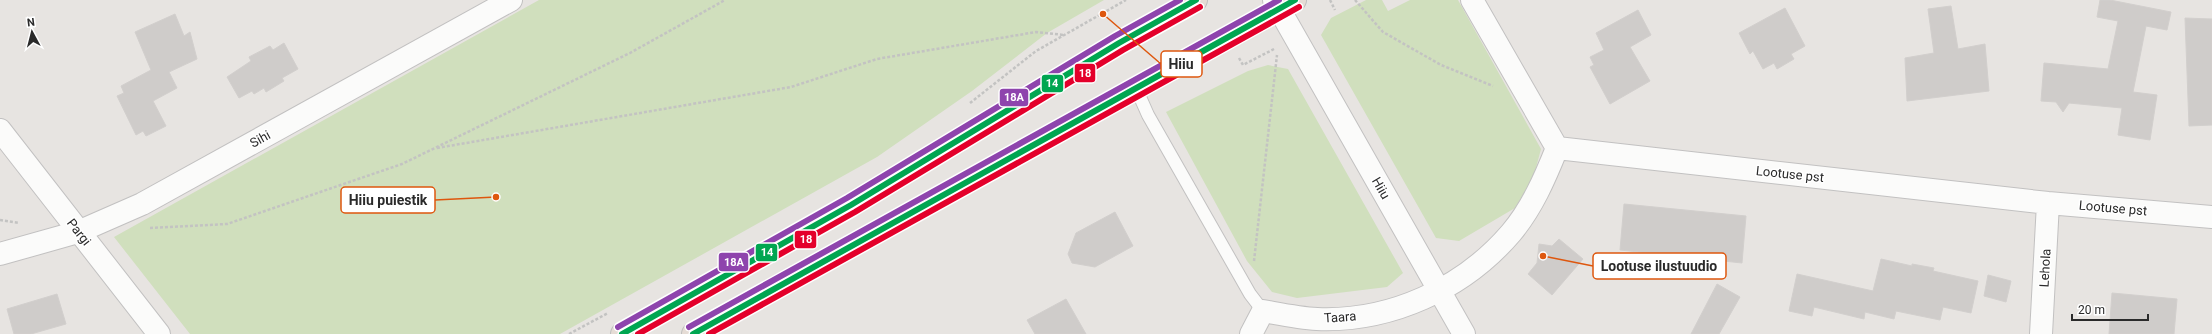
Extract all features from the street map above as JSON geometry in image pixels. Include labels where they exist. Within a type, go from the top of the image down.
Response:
[{"type":"highway","points":[[622,334],[851,205],[1119,43],[1196,0]]},
{"type":"highway","points":[[694,334],[1136,88],[1282,3]]},
{"type":"street","name":"Sihi","points":[[0,254],[78,232],[142,204],[511,0]]},
{"type":"street","points":[[1440,291],[1478,265],[1511,233],[1543,184],[1557,148],[1472,0]]},
{"type":"street","name":"Hiiu","points":[[1282,3],[1464,334]]},
{"type":"street","name":"Pargi","points":[[0,130],[159,334]]},
{"type":"street","name":"Lootuse pst","points":[[1557,148],[2048,203],[2212,217]]},
{"type":"street","name":"Lehola","points":[[2041,334],[2048,203]]},
{"type":"street","name":"Taara","points":[[1256,303],[1317,319],[1372,315],[1407,305],[1440,291]]},
{"type":"street","points":[[1251,334],[1256,303]]},
{"type":"lane","points":[[1136,88],[1148,115],[1256,303]]},
{"type":"path","points":[[149,228],[227,224],[402,164],[630,53],[725,0]]},
{"type":"path","points":[[969,104],[1036,51],[1126,0]]},
{"type":"path","points":[[1330,0],[1335,10]]},
{"type":"path","points":[[1355,0],[1383,32],[1441,65],[1530,101]]},
{"type":"path","points":[[433,148],[791,87],[877,59],[1036,32],[1064,35]]},
{"type":"path","points":[[1256,303],[1278,47]]},
{"type":"path","points":[[569,334],[611,311]]},
{"type":"green space","points":[[539,0],[1104,0],[1047,33],[972,91],[877,157],[560,334],[190,334],[114,237]]},
{"type":"green space","points":[[1366,0],[1382,0],[1388,11],[1410,0],[1458,0],[1541,149],[1533,179],[1515,208],[1459,241],[1436,238],[1321,35],[1331,18]]},
{"type":"green space","points":[[1268,65],[1288,69],[1403,273],[1387,287],[1297,298],[1272,292],[1247,261],[1166,112],[1248,71]]},
{"type":"building","points":[[2100,0],[2110,0],[2171,12],[2167,30],[2146,26],[2133,92],[2157,95],[2150,140],[2118,135],[2122,108],[2069,103],[2063,112],[2056,102],[2041,101],[2044,63],[2108,69],[2118,21],[2097,17]]},
{"type":"building","points":[[1951,6],[1958,49],[1985,44],[1989,91],[1907,101],[1905,58],[1934,53],[1928,9]]},
{"type":"building","points":[[1785,8],[1805,46],[1791,54],[1794,59],[1777,69],[1774,63],[1763,69],[1753,51],[1750,54],[1739,33]]},
{"type":"building","points":[[1638,10],[1651,35],[1630,47],[1650,81],[1610,104],[1590,67],[1594,65],[1590,57],[1604,50],[1596,33]]},
{"type":"building","points":[[175,14],[184,36],[190,32],[197,59],[169,72],[177,88],[153,101],[166,126],[146,136],[143,131],[136,135],[117,96],[124,93],[121,86],[151,70],[135,32]]},
{"type":"building","points":[[2185,18],[2212,19],[2212,125],[2189,126]]},
{"type":"building","points":[[284,43],[298,69],[282,78],[284,81],[266,92],[264,88],[254,94],[252,91],[239,98],[227,77],[251,61],[249,57],[270,46],[273,50]]},
{"type":"building","points":[[1624,204],[1746,216],[1742,263],[1620,250]]},
{"type":"building","points":[[1115,212],[1133,246],[1095,267],[1072,263],[1068,254],[1076,233]]},
{"type":"building","points":[[1559,239],[1583,259],[1552,295],[1528,274],[1537,263],[1539,244],[1552,246]]},
{"type":"building","points":[[1881,259],[1912,266],[1912,264],[1934,268],[1933,271],[1978,281],[1971,313],[1943,307],[1940,320],[1896,311],[1894,319],[1865,312],[1864,319],[1814,307],[1812,316],[1789,311],[1797,274],[1873,291]]},
{"type":"building","points":[[1988,275],[2011,281],[2006,302],[1984,296]]},
{"type":"building","points":[[1717,284],[1740,297],[1719,334],[1691,334]]},
{"type":"building","points":[[2112,293],[2177,299],[2174,334],[2109,334]]},
{"type":"building","points":[[57,294],[66,324],[31,334],[14,334],[7,309]]},
{"type":"building","points":[[1066,299],[1086,334],[1035,334],[1027,320]]},
{"type":"transit line","name":"18A","points":[[618,327],[847,198],[1115,36],[1180,0]]},
{"type":"transit line","name":"14","points":[[622,334],[851,205],[1119,43],[1196,0]]},
{"type":"transit line","name":"18A","points":[[689,327],[1279,0]]},
{"type":"transit line","name":"14","points":[[693,334],[1295,0]]},
{"type":"transit line","name":"18","points":[[638,334],[855,212],[1123,50],[1200,7]]},
{"type":"transit line","name":"18","points":[[709,334],[1299,7]]},
{"type":"place","name":"Hiiu","points":[[1103,14]]},
{"type":"place","name":"Hiiu puiestik","points":[[496,197]]},
{"type":"place","name":"Lootuse ilustuudio","points":[[1543,256]]}]
